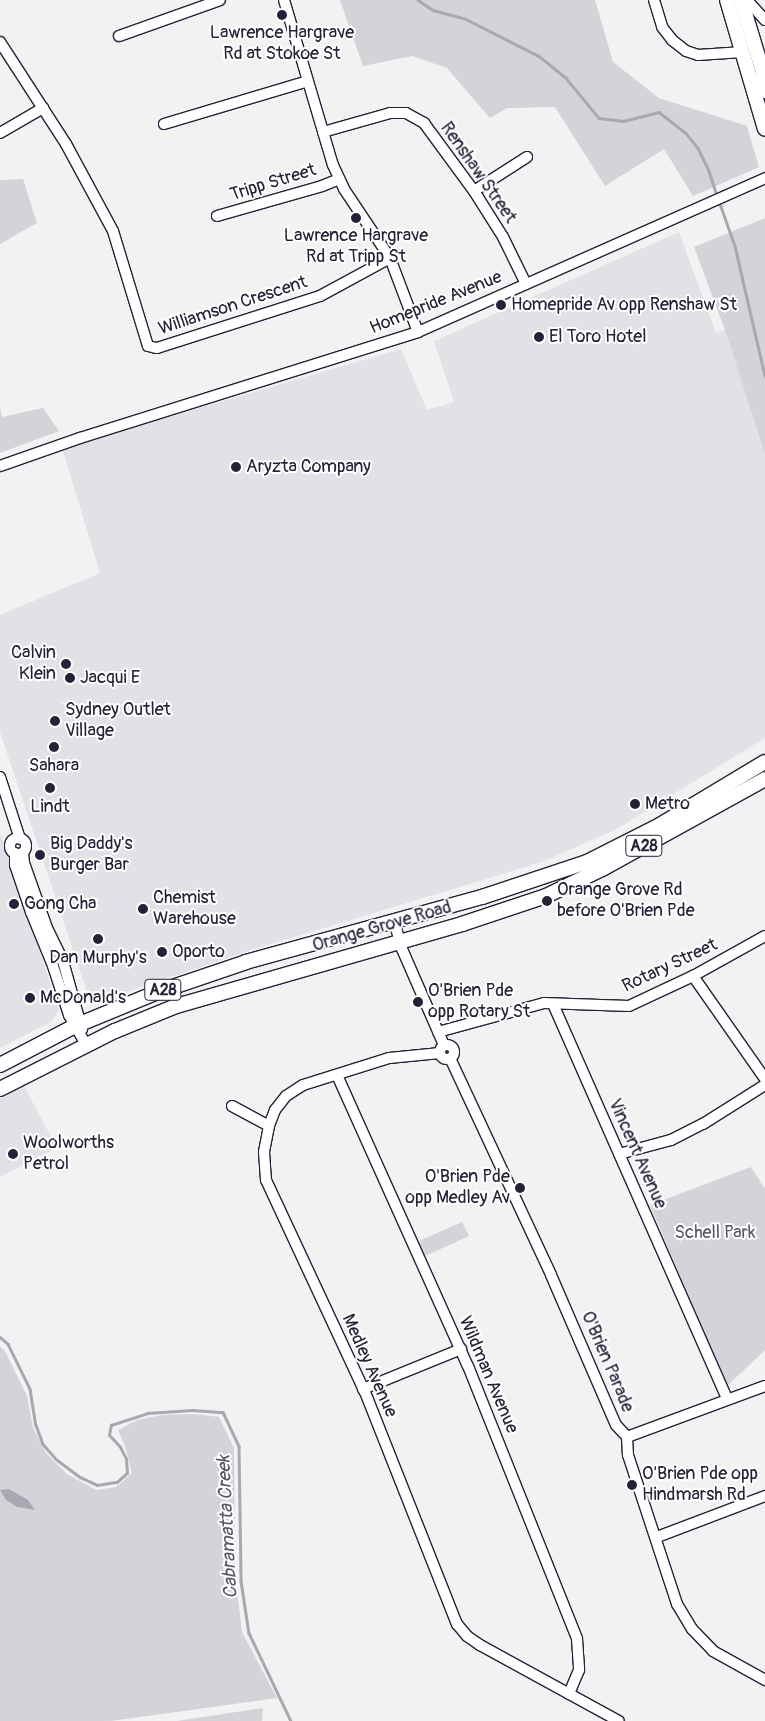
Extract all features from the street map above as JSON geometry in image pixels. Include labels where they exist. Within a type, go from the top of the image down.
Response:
[{"type":"highway","points":[[727,0],[765,128]]},
{"type":"highway","points":[[742,0],[765,79]]},
{"type":"highway","name":"Orange Grove Road","points":[[0,1065],[78,1024],[158,992],[246,962],[519,886],[587,862],[660,824],[765,762]]},
{"type":"highway","name":"Orange Grove Road","points":[[0,1089],[86,1045],[176,1006],[519,906],[568,886],[765,779]]},
{"type":"street","points":[[119,36],[220,0]]},
{"type":"street","points":[[284,0],[339,179],[390,258],[418,332]]},
{"type":"street","points":[[654,0],[662,27],[672,40],[686,51],[698,55],[743,52]]},
{"type":"street","points":[[747,0],[765,20]]},
{"type":"street","name":"Williamson Crescent","points":[[0,42],[66,144],[113,231],[148,346],[157,348],[320,296],[390,258]]},
{"type":"street","points":[[749,74],[765,93]]},
{"type":"street","points":[[164,124],[308,81]]},
{"type":"street","points":[[0,132],[43,108]]},
{"type":"street","name":"Renshaw Street","points":[[323,132],[390,113],[406,113],[424,123],[474,191],[503,237],[526,284]]},
{"type":"street","points":[[474,191],[527,157]]},
{"type":"street","name":"Homepride Avenue","points":[[0,466],[80,438],[418,332],[765,178]]},
{"type":"street","name":"Tripp Street","points":[[217,216],[322,186],[339,179]]},
{"type":"street","points":[[0,777],[16,840]]},
{"type":"street","points":[[0,797],[16,840],[26,846],[19,853],[47,928],[63,962],[78,1024],[86,1045]]},
{"type":"street","points":[[394,921],[399,942],[438,1032],[442,1049]]},
{"type":"street","name":"Rotary Street","points":[[438,1032],[544,1003],[629,1006],[693,976],[765,936]]},
{"type":"street","points":[[693,976],[765,1079]]},
{"type":"street","name":"Vincent Avenue","points":[[553,1004],[727,1399]]},
{"type":"street","name":"O'Brien Parade","points":[[442,1049],[449,1045],[453,1050],[450,1058],[551,1275],[616,1425],[627,1437],[628,1454],[677,1604],[692,1630],[713,1650],[765,1680]]},
{"type":"street","name":"Medley Avenue","points":[[442,1049],[389,1058],[303,1085],[286,1096],[276,1110],[270,1126],[264,1152],[266,1180],[363,1389],[457,1624],[467,1636],[480,1645],[619,1721]]},
{"type":"street","name":"Wildman Avenue","points":[[338,1075],[461,1349],[577,1639],[579,1670],[569,1694]]},
{"type":"street","points":[[619,1154],[671,1140],[703,1124],[765,1085]]},
{"type":"street","points":[[232,1106],[270,1126]]},
{"type":"street","points":[[363,1389],[461,1349]]},
{"type":"street","points":[[627,1437],[765,1386]]},
{"type":"street","points":[[656,1537],[765,1496]]},
{"type":"shaded area","points":[[679,232],[716,333],[725,330],[765,455],[765,738],[615,830],[542,862],[248,951],[91,1004],[0,732],[0,615],[100,573],[62,448],[401,349],[427,410],[454,402],[434,341]]},
{"type":"shaded area","points":[[0,833],[59,1009],[52,1021],[0,1048]]},
{"type":"shaded area","points":[[24,1086],[57,1148],[0,1177],[0,1099]]},
{"type":"shaded area","points":[[9,1489],[28,1500],[35,1510],[17,1507],[6,1500],[0,1490]]},
{"type":"green space","points":[[340,0],[595,0],[613,62],[659,98],[747,126],[759,167],[693,196],[664,149],[605,186],[555,107],[507,108],[490,118],[447,68],[412,56],[363,66]]},
{"type":"green space","points":[[23,179],[37,223],[0,244],[0,180]]},
{"type":"green space","points":[[765,218],[765,455],[725,330],[694,247]]},
{"type":"green space","points":[[0,408],[2,417],[43,408],[59,431],[0,453]]},
{"type":"green space","name":"Schell Park","points":[[751,1167],[765,1189],[765,1350],[727,1386],[650,1205]]},
{"type":"green space","points":[[462,1222],[469,1236],[425,1256],[419,1241]]},
{"type":"green space","points":[[0,1346],[6,1353],[27,1396],[33,1428],[46,1453],[67,1474],[96,1490],[116,1487],[132,1473],[125,1446],[118,1430],[137,1420],[162,1415],[194,1414],[219,1417],[234,1448],[235,1575],[242,1632],[277,1698],[111,1721],[0,1721]]},
{"type":"green space","points":[[263,1708],[262,1721],[177,1721]]},
{"type":"waterway","points":[[418,0],[433,10],[466,19],[539,56],[566,78],[599,118],[623,121],[659,112],[685,132],[698,148],[709,171],[717,196]]},
{"type":"waterway","points":[[719,201],[735,246],[765,376]]},
{"type":"waterway","name":"Cabramatta Creek","points":[[0,1337],[8,1344],[30,1389],[36,1425],[43,1444],[56,1459],[80,1477],[97,1485],[117,1482],[127,1473],[126,1459],[120,1447],[109,1435],[111,1425],[147,1413],[192,1410],[223,1412],[239,1447],[241,1581],[249,1633],[291,1721]]},
{"type":"place","name":"Lawrence Hargrave Rd at Stokoe St","points":[[282,15]]},
{"type":"place","name":"Lawrence Hargrave Rd at Tripp St","points":[[356,218]]},
{"type":"place","name":"Homepride Av opp Renshaw St","points":[[501,305]]},
{"type":"place","name":"El Toro Hotel","points":[[539,337]]},
{"type":"place","name":"Aryzta Company","points":[[236,467]]},
{"type":"place","name":"Calvin Klein","points":[[66,664]]},
{"type":"place","name":"Jacqui E","points":[[70,678]]},
{"type":"place","name":"Sydney Outlet Village","points":[[55,721]]},
{"type":"place","name":"Sahara","points":[[54,747]]},
{"type":"place","name":"Lindt","points":[[50,788]]},
{"type":"place","name":"Metro","points":[[635,804]]},
{"type":"place","name":"Big Daddy's Burger Bar","points":[[40,855]]},
{"type":"place","name":"Orange Grove Rd before O'Brien Pde","points":[[547,901]]},
{"type":"place","name":"Gong Cha","points":[[14,904]]},
{"type":"place","name":"Chemist Warehouse","points":[[143,909]]},
{"type":"place","name":"Dan Murphy's","points":[[98,939]]},
{"type":"place","name":"Oporto","points":[[162,952]]},
{"type":"place","name":"McDonald's","points":[[30,998]]},
{"type":"place","name":"O'Brien Pde opp Rotary St","points":[[418,1002]]},
{"type":"place","name":"Woolworths Petrol","points":[[13,1154]]},
{"type":"place","name":"O'Brien Pde opp Medley Av","points":[[520,1188]]},
{"type":"place","name":"O'Brien Pde opp Hindmarsh Rd","points":[[632,1485]]}]
